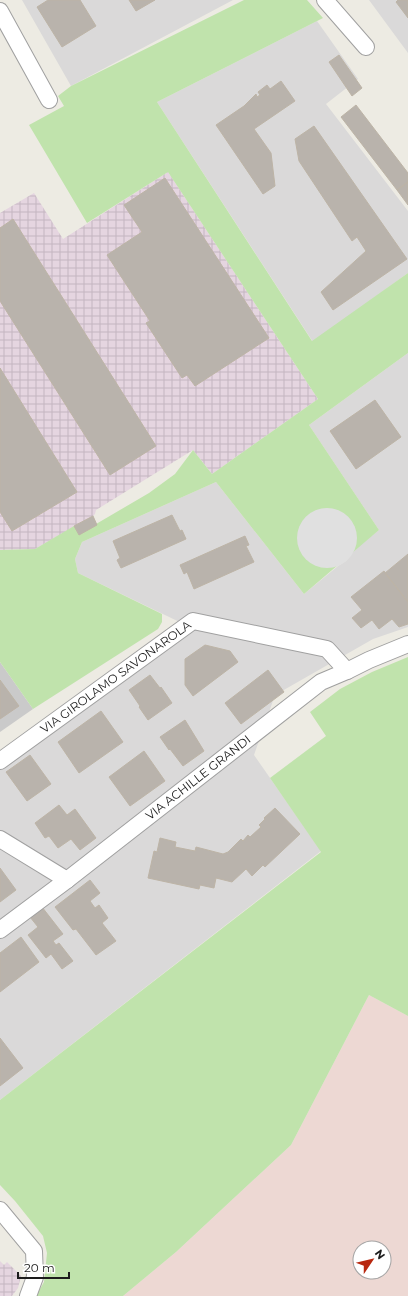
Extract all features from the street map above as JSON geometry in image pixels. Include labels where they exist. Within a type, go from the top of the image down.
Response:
[{"type":"street","points":[[325,0],[366,47]]},
{"type":"street","points":[[0,11],[49,100]]},
{"type":"street","name":"VIA GIROLAMO SAVONAROLA","points":[[0,762],[193,621],[327,649],[348,671]]},
{"type":"street","name":"VIA ACHILLE GRANDI","points":[[0,930],[67,880],[321,682],[408,644]]},
{"type":"street","points":[[0,839],[67,880]]},
{"type":"street","points":[[0,1210],[34,1251],[35,1277],[28,1296]]},
{"type":"shaded area","points":[[22,0],[233,0],[71,86]]},
{"type":"shaded area","points":[[369,0],[408,0],[408,53]]},
{"type":"shaded area","points":[[317,21],[358,79],[326,104],[408,211],[408,273],[313,342],[157,102]]},
{"type":"shaded area","points":[[168,172],[318,399],[212,474],[193,450],[96,510],[93,516],[35,549],[0,550],[0,213],[34,193],[63,239]]},
{"type":"shaded area","points":[[408,353],[408,627],[373,639],[275,695],[254,755],[321,851],[0,1100],[0,768],[194,629],[78,573],[75,559],[82,542],[216,482],[304,594],[346,561],[355,549],[379,530],[309,425]]},
{"type":"shaded area","points":[[327,508],[344,513],[352,521],[357,538],[352,555],[344,563],[327,568],[310,563],[302,555],[297,538],[302,521],[310,513]]},
{"type":"shaded area","points":[[0,662],[33,709],[0,732]]},
{"type":"shaded area","points":[[369,995],[408,1016],[408,1296],[123,1296],[176,1252],[291,1145]]},
{"type":"shaded area","points":[[0,1261],[4,1265],[7,1262],[21,1276],[18,1288],[12,1296],[0,1296]]},
{"type":"green space","points":[[244,0],[307,0],[323,18],[157,102],[312,341],[408,273],[408,353],[309,425],[379,530],[304,594],[216,482],[82,542],[75,559],[78,573],[162,614],[162,622],[158,629],[33,709],[0,662],[0,550],[35,549],[74,526],[79,534],[149,493],[175,474],[193,450],[212,474],[318,399],[168,172],[87,223],[29,125],[64,106],[58,96],[71,86]]},
{"type":"green space","points":[[408,657],[408,1016],[369,995],[291,1145],[176,1252],[123,1296],[36,1296],[44,1282],[47,1253],[43,1236],[0,1185],[0,1100],[321,852],[270,778],[326,736],[310,712],[340,689],[372,672]]},
{"type":"building","points":[[48,0],[80,0],[96,26],[62,47],[37,7]]},
{"type":"building","points":[[129,0],[155,0],[136,11]]},
{"type":"building","points":[[398,0],[408,0],[408,18],[396,2]]},
{"type":"building","points":[[339,55],[362,88],[352,96],[329,62]]},
{"type":"building","points":[[281,81],[295,101],[254,129],[271,153],[275,186],[263,194],[216,125],[244,106],[256,94],[257,97],[260,95],[258,92],[267,85],[270,89]]},
{"type":"building","points":[[356,105],[408,173],[408,182],[397,190],[341,117]]},
{"type":"building","points":[[314,126],[407,259],[333,310],[321,292],[366,251],[357,237],[352,241],[299,161],[295,139]]},
{"type":"building","points":[[165,178],[269,338],[195,386],[187,375],[182,378],[146,323],[150,321],[107,255],[142,232],[124,205]]},
{"type":"building","points":[[408,182],[408,205],[397,190]]},
{"type":"building","points":[[13,219],[156,446],[110,475],[0,301],[0,228]]},
{"type":"building","points":[[0,368],[77,492],[12,531],[0,512]]},
{"type":"building","points":[[375,400],[401,437],[356,469],[330,431]]},
{"type":"building","points":[[172,515],[186,539],[121,568],[117,560],[120,558],[113,541]]},
{"type":"building","points":[[93,516],[97,525],[79,535],[74,526]]},
{"type":"building","points":[[245,536],[249,545],[246,546],[254,562],[194,589],[187,572],[184,574],[180,565]]},
{"type":"building","points":[[408,554],[408,602],[385,573]]},
{"type":"building","points":[[384,571],[408,602],[408,624],[399,627],[392,619],[379,629],[372,620],[361,628],[352,618],[362,610],[351,597]]},
{"type":"building","points":[[205,645],[230,651],[238,662],[193,696],[185,685],[185,659]]},
{"type":"building","points":[[268,670],[284,692],[241,724],[225,703]]},
{"type":"building","points":[[150,675],[160,688],[161,687],[172,703],[148,720],[129,690]]},
{"type":"building","points":[[0,680],[19,706],[0,719]]},
{"type":"building","points":[[101,711],[123,742],[79,773],[58,742]]},
{"type":"building","points":[[185,720],[204,751],[183,766],[160,737]]},
{"type":"building","points":[[144,751],[165,781],[130,806],[109,777]]},
{"type":"building","points":[[30,755],[51,784],[27,801],[6,772]]},
{"type":"building","points":[[59,805],[67,815],[75,809],[96,838],[80,850],[71,839],[58,848],[49,836],[45,838],[35,823]]},
{"type":"building","points":[[275,808],[300,834],[265,867],[263,865],[252,876],[246,869],[232,882],[216,878],[214,888],[200,885],[199,889],[148,878],[154,851],[157,852],[160,838],[176,842],[175,847],[195,851],[196,847],[223,854],[228,852],[241,839],[243,841],[248,835],[250,837],[261,827],[259,825],[265,819],[264,818]]},
{"type":"building","points":[[0,868],[16,890],[0,902]]},
{"type":"building","points":[[90,880],[100,893],[90,901],[95,908],[99,905],[108,918],[102,923],[116,941],[96,955],[76,929],[73,930],[55,907]]},
{"type":"building","points":[[42,907],[63,934],[53,941],[56,945],[59,943],[73,961],[62,969],[51,954],[46,958],[28,935],[38,927],[30,917]]},
{"type":"building","points":[[21,937],[39,962],[0,992],[0,953]]},
{"type":"building","points":[[0,1038],[23,1068],[0,1086]]}]
